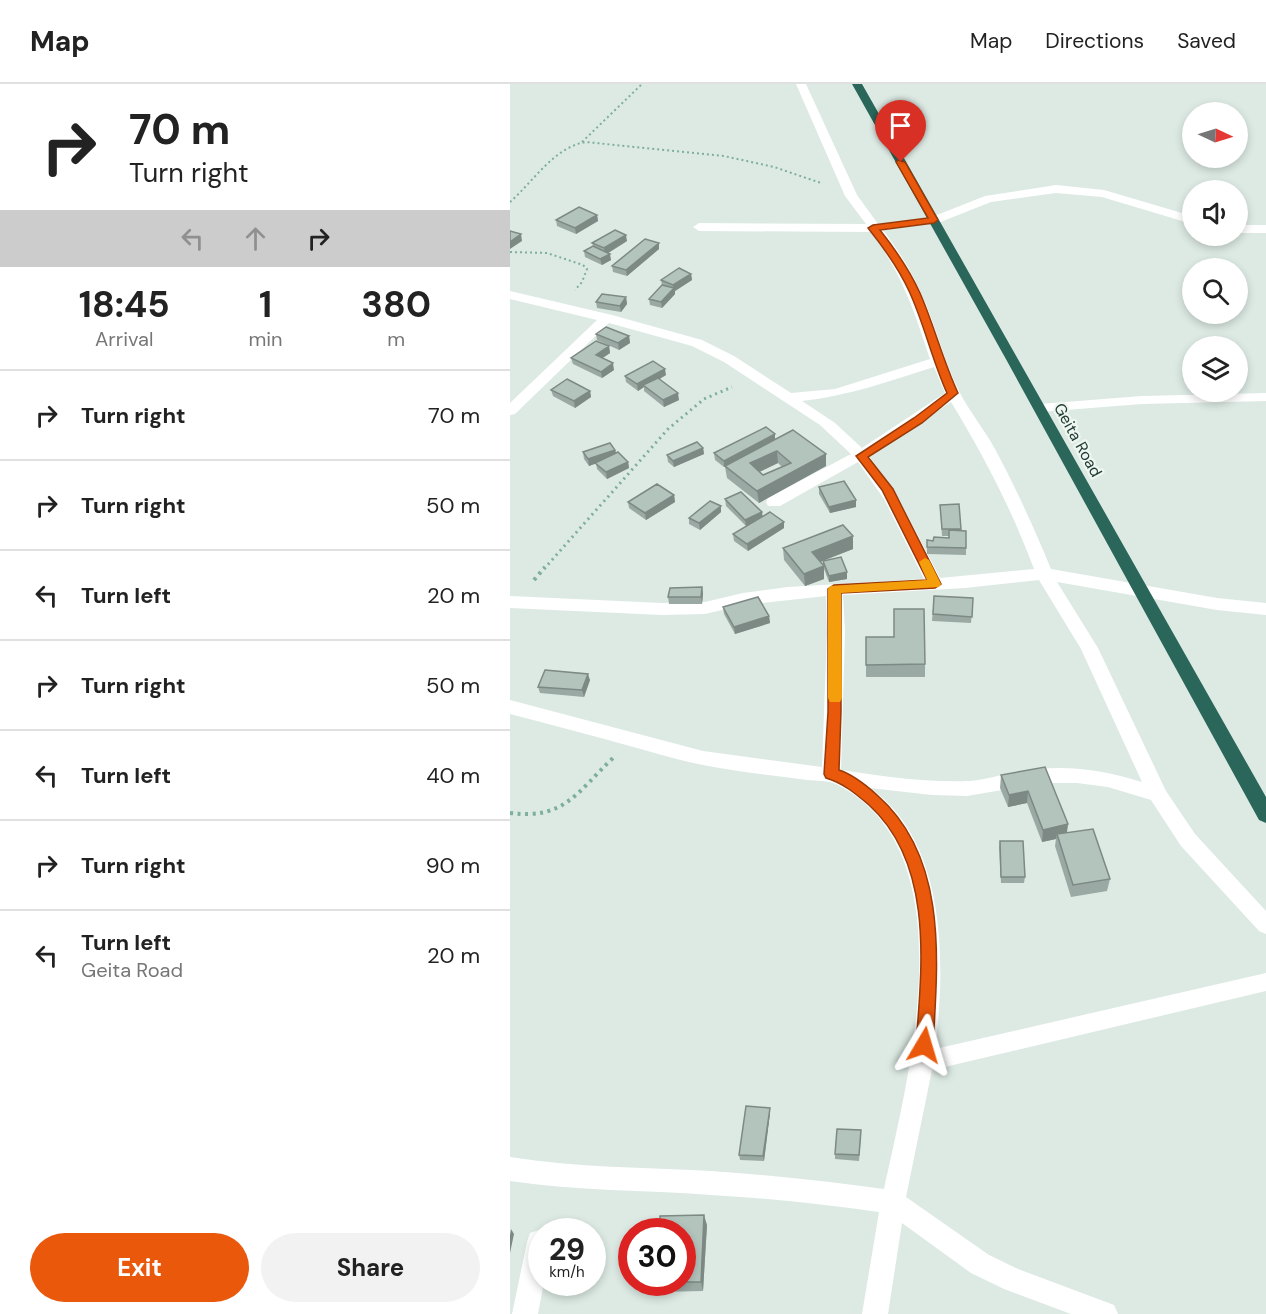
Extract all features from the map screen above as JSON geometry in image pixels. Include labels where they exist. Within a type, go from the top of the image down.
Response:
[{"type":"highway","name":"Geita Road","points":[[857,84],[1266,815]]},
{"type":"street","points":[[801,84],[851,196],[895,255],[915,293],[938,361],[952,393],[986,447],[1008,489],[1025,524],[1044,574],[1084,640],[1158,795],[1188,840],[1266,925]]},
{"type":"street","points":[[699,227],[873,228],[934,220],[989,199],[1056,189],[1104,195],[1182,217]]},
{"type":"street","points":[[1248,229],[1266,229]]},
{"type":"street","points":[[510,295],[607,318],[697,343],[729,360],[831,426],[862,456],[887,489],[935,584]]},
{"type":"street","points":[[510,411],[607,318]]},
{"type":"street","points":[[788,398],[835,393],[938,361]]},
{"type":"street","points":[[774,502],[862,456],[918,420],[952,393]]},
{"type":"street","points":[[1040,408],[1142,400],[1266,397]]},
{"type":"street","points":[[512,603],[696,609],[757,597],[834,589],[935,584],[1044,574],[1217,604],[1266,609]]},
{"type":"street","points":[[834,589],[836,775]]},
{"type":"street","points":[[510,707],[703,758],[917,786],[984,787],[1052,774],[1086,775],[1114,779],[1158,795]]},
{"type":"street","points":[[836,775],[859,788],[889,815],[899,829],[914,862],[923,891],[930,960],[928,1011],[922,1062],[893,1202],[875,1314]]},
{"type":"street","points":[[922,1062],[1266,982]]},
{"type":"street","points":[[510,1169],[556,1176],[711,1183],[806,1191],[893,1202],[980,1264],[1013,1280],[1105,1314]]},
{"type":"street","points":[[525,1314],[528,1296]]},
{"type":"path","points":[[510,202],[562,153],[581,143],[642,84]]},
{"type":"path","points":[[581,143],[653,148],[747,160],[801,174],[851,196]]},
{"type":"path","points":[[510,252],[547,253],[583,265],[587,269],[582,282],[558,307]]},
{"type":"path","points":[[512,603],[639,464],[651,447],[684,415],[704,399],[724,389],[744,384],[766,384]]},
{"type":"path","points":[[510,813],[522,816],[546,815],[561,808],[611,759],[638,739]]},
{"type":"building","points":[[579,207],[597,215],[575,228],[556,220]]},
{"type":"building","points":[[615,230],[626,235],[604,248],[592,243]]},
{"type":"building","points":[[510,231],[521,234],[510,242]]},
{"type":"building","points":[[645,239],[659,243],[626,270],[612,266]]},
{"type":"building","points":[[593,246],[610,254],[600,259],[584,251]]},
{"type":"building","points":[[679,268],[691,274],[673,285],[661,280]]},
{"type":"building","points":[[662,285],[674,288],[661,302],[649,299]]},
{"type":"building","points":[[602,294],[626,297],[620,306],[596,302]]},
{"type":"building","points":[[606,327],[629,336],[618,343],[596,334]]},
{"type":"building","points":[[596,341],[609,346],[596,355],[613,363],[601,372],[571,358]]},
{"type":"building","points":[[653,361],[665,369],[637,384],[625,376]]},
{"type":"building","points":[[658,378],[678,393],[663,400],[643,385]]},
{"type":"building","points":[[567,379],[590,391],[574,401],[551,390]]},
{"type":"building","points":[[766,427],[775,434],[724,461],[714,453]]},
{"type":"building","points":[[793,430],[826,454],[757,491],[725,466]],"holes":[[[777,451],[791,463],[763,475],[750,463]]]},
{"type":"building","points":[[697,442],[703,448],[673,461],[667,455]]},
{"type":"building","points":[[610,443],[615,450],[588,459],[583,452]]},
{"type":"building","points":[[618,452],[628,462],[606,472],[595,463]]},
{"type":"building","points":[[844,481],[856,500],[829,507],[819,487]]},
{"type":"building","points":[[657,484],[674,495],[645,513],[628,502]]},
{"type":"building","points":[[741,492],[762,512],[745,520],[725,499]]},
{"type":"building","points":[[710,501],[721,506],[699,523],[689,518]]},
{"type":"building","points":[[959,504],[961,529],[942,529],[940,505]]},
{"type":"building","points":[[770,512],[784,522],[747,544],[733,534]]},
{"type":"building","points":[[843,525],[853,536],[812,552],[824,566],[804,574],[783,548]]},
{"type":"building","points":[[949,530],[966,531],[966,548],[927,547],[927,540],[933,541],[934,537],[949,538]]},
{"type":"building","points":[[841,557],[847,572],[829,576],[823,561]]},
{"type":"building","points":[[702,587],[701,597],[668,597],[670,588]]},
{"type":"building","points":[[934,596],[973,598],[972,617],[933,614]]},
{"type":"building","points":[[758,597],[769,616],[734,627],[723,607]]},
{"type":"building","points":[[894,609],[924,609],[925,664],[866,665],[866,637],[894,637]]},
{"type":"building","points":[[545,670],[588,674],[582,690],[538,687]]},
{"type":"building","points":[[1045,767],[1068,824],[1043,830],[1028,791],[1009,795],[1001,775]]},
{"type":"building","points":[[1093,829],[1110,879],[1073,885],[1057,834]]},
{"type":"building","points":[[1000,841],[1023,841],[1025,877],[1001,877]]},
{"type":"building","points":[[746,1106],[770,1108],[763,1156],[739,1155]]},
{"type":"building","points":[[837,1129],[861,1130],[859,1155],[835,1154]]},
{"type":"building","points":[[704,1215],[701,1282],[696,1282],[696,1218],[660,1218],[660,1216]]},
{"type":"slow traffic","points":[[835,698],[834,589],[935,584],[925,562]]},
{"type":"route","points":[[901,162],[934,220],[873,228],[895,255],[915,293],[938,361],[952,393],[918,420],[862,456],[887,489],[935,584],[834,589],[835,712],[831,774],[859,788],[880,805],[899,829],[914,862],[923,891],[930,960],[924,1045]]}]
